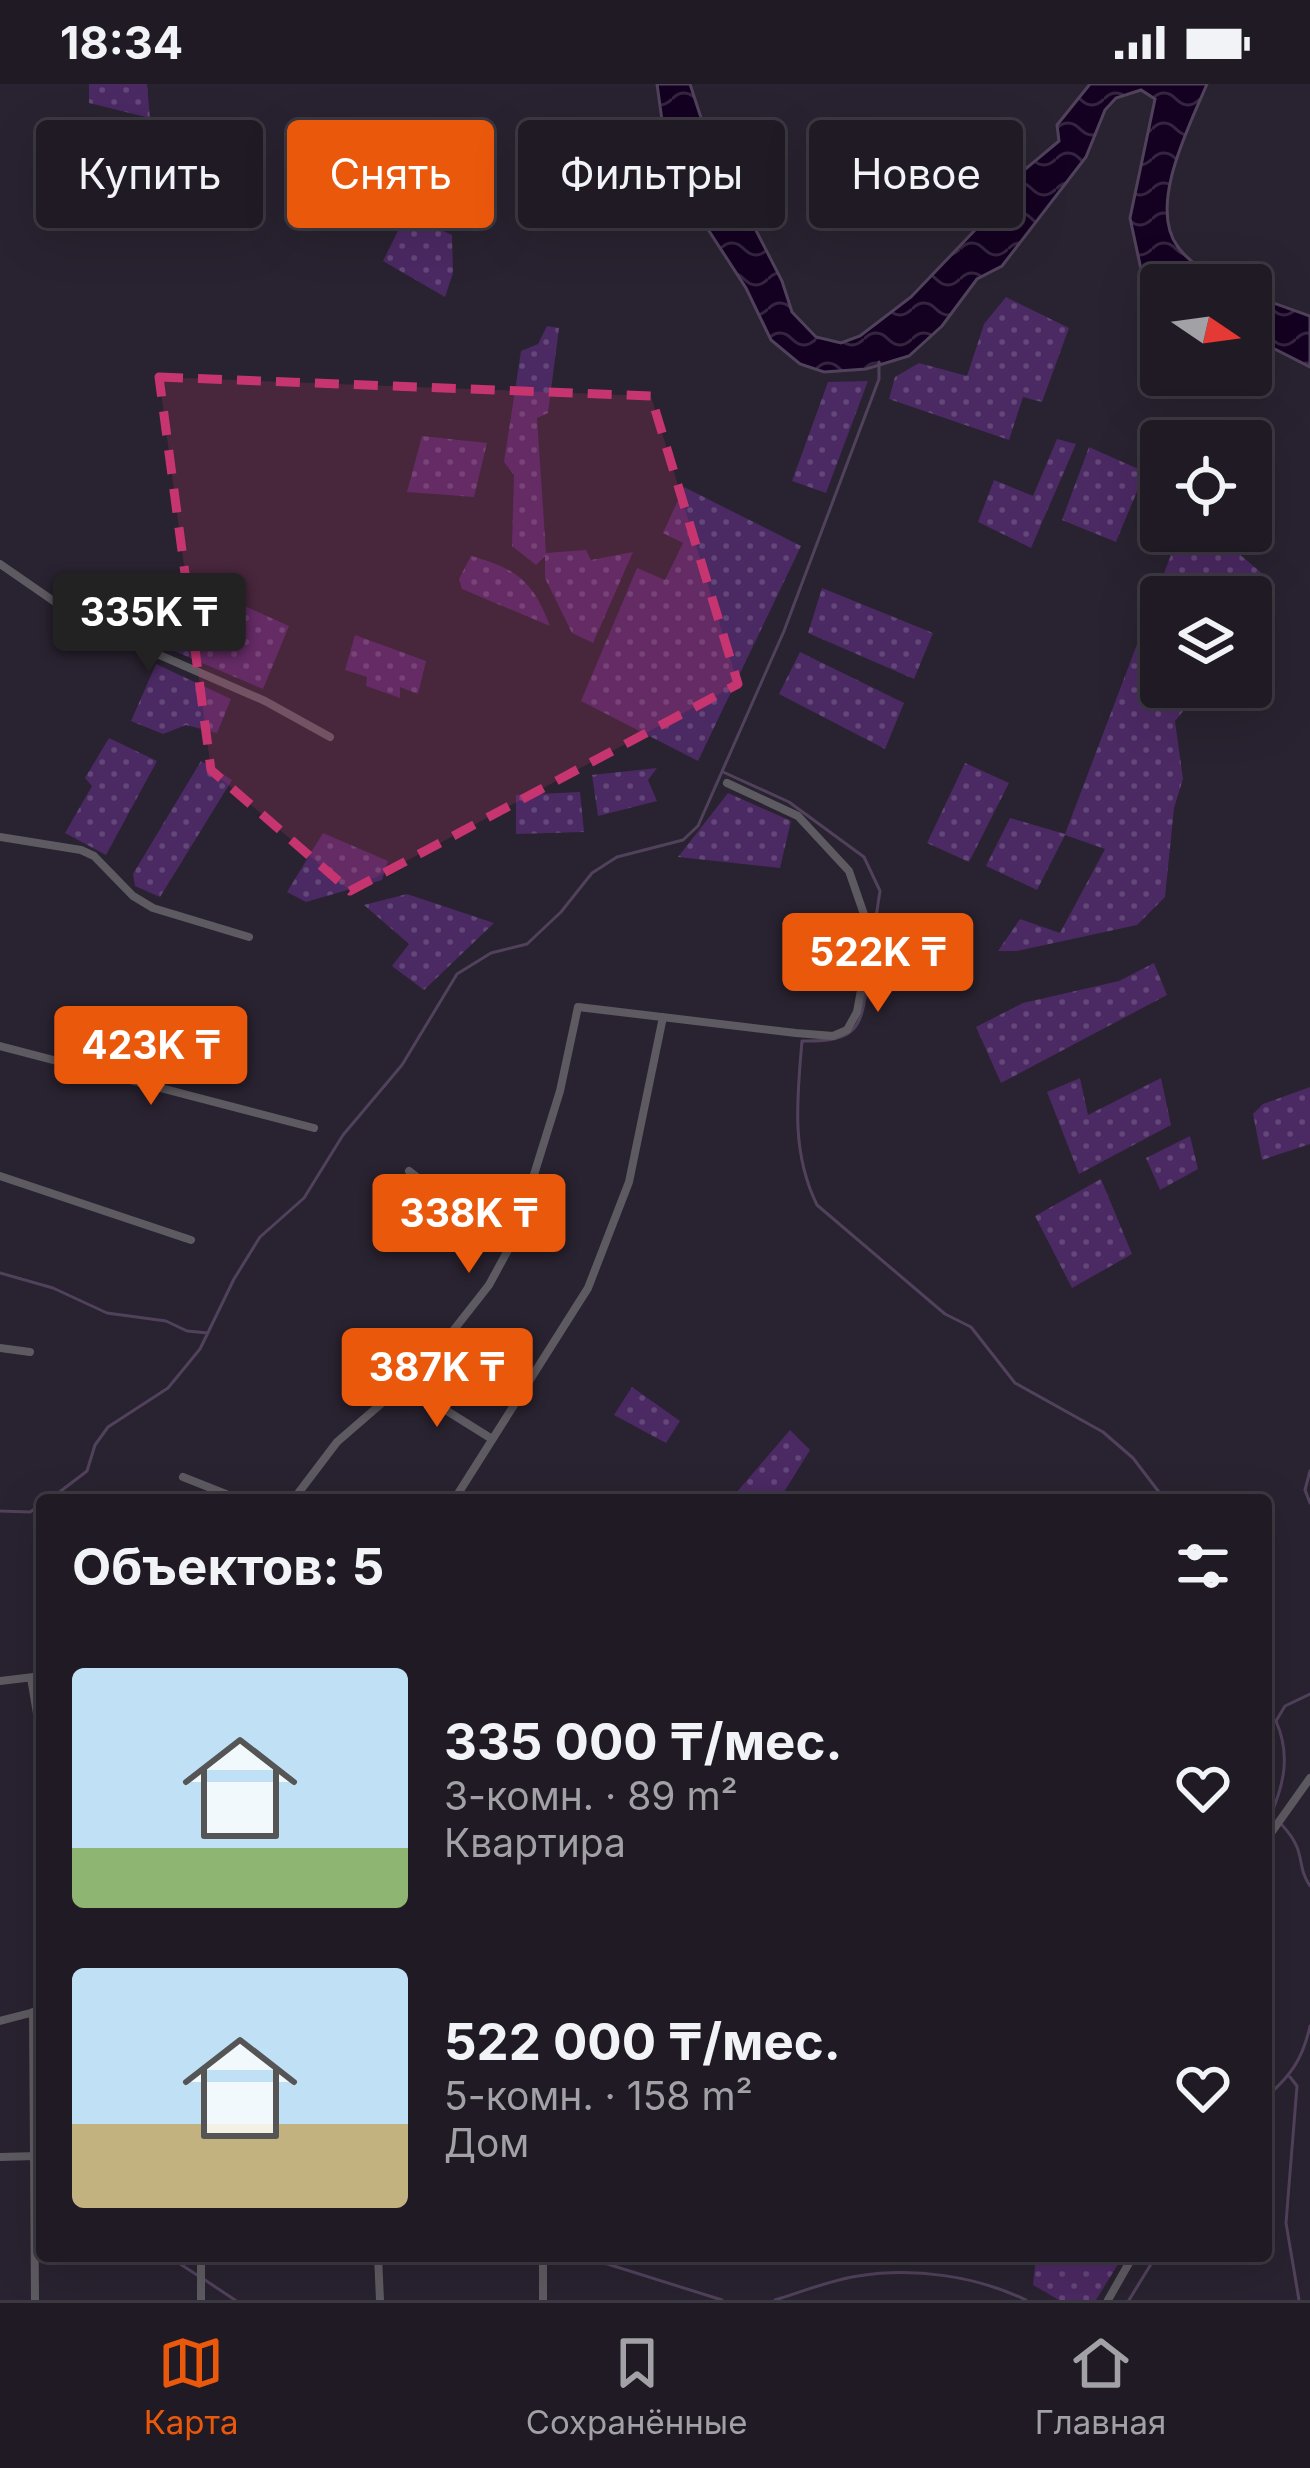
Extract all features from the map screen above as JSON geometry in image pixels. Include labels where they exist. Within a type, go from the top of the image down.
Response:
[{"type":"street","points":[[0,564],[84,622],[266,700],[330,737]]},
{"type":"street","points":[[298,1494],[337,1442],[427,1364],[458,1329],[509,1249],[560,1091],[578,1007],[832,1036],[847,1030],[857,1012],[870,941],[849,872],[798,816],[728,783]]},
{"type":"street","points":[[0,837],[81,850],[153,908],[249,937]]},
{"type":"street","points":[[458,1494],[588,1288],[629,1182],[662,1017]]},
{"type":"street","points":[[0,1046],[314,1128]]},
{"type":"street","points":[[409,1171],[509,1249]]},
{"type":"street","points":[[0,1176],[191,1240]]},
{"type":"street","points":[[0,1348],[30,1352]]},
{"type":"street","points":[[398,1388],[436,1404],[492,1438]]},
{"type":"street","points":[[183,1477],[226,1494]]},
{"type":"street","points":[[0,1681],[36,1677]]},
{"type":"street","points":[[31,1678],[36,1708]]},
{"type":"street","points":[[1272,1832],[1310,1778]]},
{"type":"street","points":[[0,2021],[36,2012]]},
{"type":"street","points":[[0,2157],[36,2156],[35,2300]]},
{"type":"street","points":[[201,2262],[201,2300]]},
{"type":"street","points":[[378,2262],[380,2300]]},
{"type":"street","points":[[543,2262],[543,2300]]},
{"type":"street","points":[[1108,2300],[1130,2262]]},
{"type":"highlighted area","points":[[159,377],[651,396],[738,684],[350,891],[211,770]]},
{"type":"shaded area","points":[[89,84],[147,84],[150,118],[89,103]]},
{"type":"shaded area","points":[[400,228],[436,228],[452,235],[453,273],[445,297],[383,261]]},
{"type":"shaded area","points":[[1006,297],[1069,328],[1042,402],[1023,397],[1009,440],[889,399],[895,377],[919,363],[967,376],[984,324]]},
{"type":"shaded area","points":[[547,326],[559,328],[548,413],[537,418],[546,553],[586,550],[591,560],[633,552],[593,643],[572,633],[545,578],[545,556],[536,565],[512,546],[514,475],[504,462],[521,351],[538,344]]},
{"type":"shaded area","points":[[868,381],[826,493],[792,481],[828,382]]},
{"type":"shaded area","points":[[422,436],[487,443],[474,497],[407,492]]},
{"type":"shaded area","points":[[1057,439],[1076,444],[1031,548],[978,522],[994,480],[1033,496]]},
{"type":"shaded area","points":[[1089,447],[1140,470],[1140,484],[1116,542],[1062,520]]},
{"type":"shaded area","points":[[684,487],[801,546],[698,761],[581,701],[637,568],[665,580],[683,543],[663,533]]},
{"type":"shaded area","points":[[1172,552],[1237,552],[1265,576],[1163,576]]},
{"type":"shaded area","points":[[471,556],[521,579],[537,598],[550,626],[462,589],[459,579]]},
{"type":"shaded area","points":[[822,588],[933,633],[914,679],[808,633]]},
{"type":"shaded area","points":[[209,590],[289,626],[263,689],[174,651]]},
{"type":"shaded area","points":[[355,635],[426,661],[418,694],[400,687],[400,698],[366,686],[367,677],[345,670]]},
{"type":"shaded area","points":[[1140,636],[1140,708],[1186,708],[1175,721],[1183,779],[1174,808],[1165,897],[1137,925],[998,951],[1020,919],[1060,933],[1105,849],[1065,835],[1037,890],[986,866],[1010,818],[1065,834]]},
{"type":"shaded area","points":[[800,652],[904,703],[885,749],[779,694]]},
{"type":"shaded area","points":[[156,664],[231,699],[217,733],[186,725],[163,734],[131,721]]},
{"type":"shaded area","points":[[109,738],[157,761],[106,855],[65,833],[92,786],[85,778]]},
{"type":"shaded area","points":[[201,761],[232,780],[160,897],[135,886],[133,874]]},
{"type":"shaded area","points":[[965,763],[1009,783],[969,862],[927,843]]},
{"type":"shaded area","points":[[657,768],[648,780],[657,801],[598,816],[592,775]]},
{"type":"shaded area","points":[[580,792],[584,832],[516,834],[516,795]]},
{"type":"shaded area","points":[[728,793],[791,821],[780,868],[678,857]]},
{"type":"shaded area","points":[[323,833],[388,861],[382,880],[306,902],[287,892]]},
{"type":"shaded area","points":[[407,894],[494,923],[424,990],[392,966],[409,944],[364,905]]},
{"type":"shaded area","points":[[1154,963],[1167,995],[1001,1083],[976,1027],[1023,1003],[1119,981]]},
{"type":"shaded area","points":[[1080,1078],[1088,1115],[1161,1078],[1171,1125],[1079,1174],[1047,1092]]},
{"type":"shaded area","points":[[1310,1087],[1310,1144],[1262,1160],[1253,1114],[1263,1104]]},
{"type":"shaded area","points":[[1190,1136],[1198,1169],[1160,1190],[1146,1158]]},
{"type":"shaded area","points":[[1101,1179],[1132,1254],[1072,1288],[1035,1216]]},
{"type":"shaded area","points":[[632,1387],[680,1421],[666,1443],[614,1415]]},
{"type":"shaded area","points":[[790,1430],[810,1450],[783,1494],[735,1494]]},
{"type":"shaded area","points":[[1035,2262],[1119,2262],[1096,2300],[1059,2300],[1033,2285]]},
{"type":"water","points":[[657,84],[690,84],[702,120],[662,120]]},
{"type":"water","points":[[1090,84],[1207,84],[1174,166],[1167,210],[1178,247],[1196,264],[1140,265],[1130,218],[1155,99],[1141,90],[1116,98],[1105,110],[1086,157],[1002,266],[977,279],[942,326],[909,356],[866,369],[824,372],[800,364],[771,340],[746,288],[707,228],[755,228],[792,312],[816,337],[841,343],[860,336],[911,297],[977,228],[1023,228],[1023,171],[1059,141],[1057,125]]},
{"type":"water","points":[[1272,302],[1310,316],[1310,367],[1272,348]]},
{"type":"waterway","points":[[57,1494],[87,1471],[95,1445],[108,1427],[168,1388],[200,1349],[260,1237],[304,1198],[343,1135],[402,1065],[457,974],[491,953],[527,944],[592,873],[617,857],[683,840],[698,826],[784,631],[879,379],[879,362]]},
{"type":"waterway","points":[[723,772],[789,802],[864,857],[880,891],[873,937]]},
{"type":"waterway","points":[[869,970],[856,1026],[837,1038],[802,1041],[800,1145],[817,1205],[945,1314],[971,1327],[1015,1383],[1103,1432],[1133,1458],[1160,1494]]},
{"type":"waterway","points":[[0,1273],[53,1288],[107,1313],[166,1321],[187,1331],[208,1333]]},
{"type":"waterway","points":[[1310,1471],[1305,1490],[1310,1503]]},
{"type":"waterway","points":[[0,1511],[36,1508]]},
{"type":"waterway","points":[[1272,1811],[1284,1768],[1276,1721],[1285,1706],[1310,1694]]},
{"type":"waterway","points":[[1282,1825],[1295,1843],[1310,1886]]},
{"type":"waterway","points":[[1272,2091],[1295,2066],[1310,2026]]},
{"type":"waterway","points":[[1290,2077],[1297,2086],[1286,2223],[1299,2300]]},
{"type":"waterway","points":[[177,2262],[197,2275]]},
{"type":"waterway","points":[[601,2262],[722,2300]]},
{"type":"waterway","points":[[1129,2300],[1152,2262]]},
{"type":"waterway","points":[[775,2300],[879,2273],[966,2279],[1026,2300]]},
{"type":"waterway","points":[[205,2280],[235,2300]]}]
